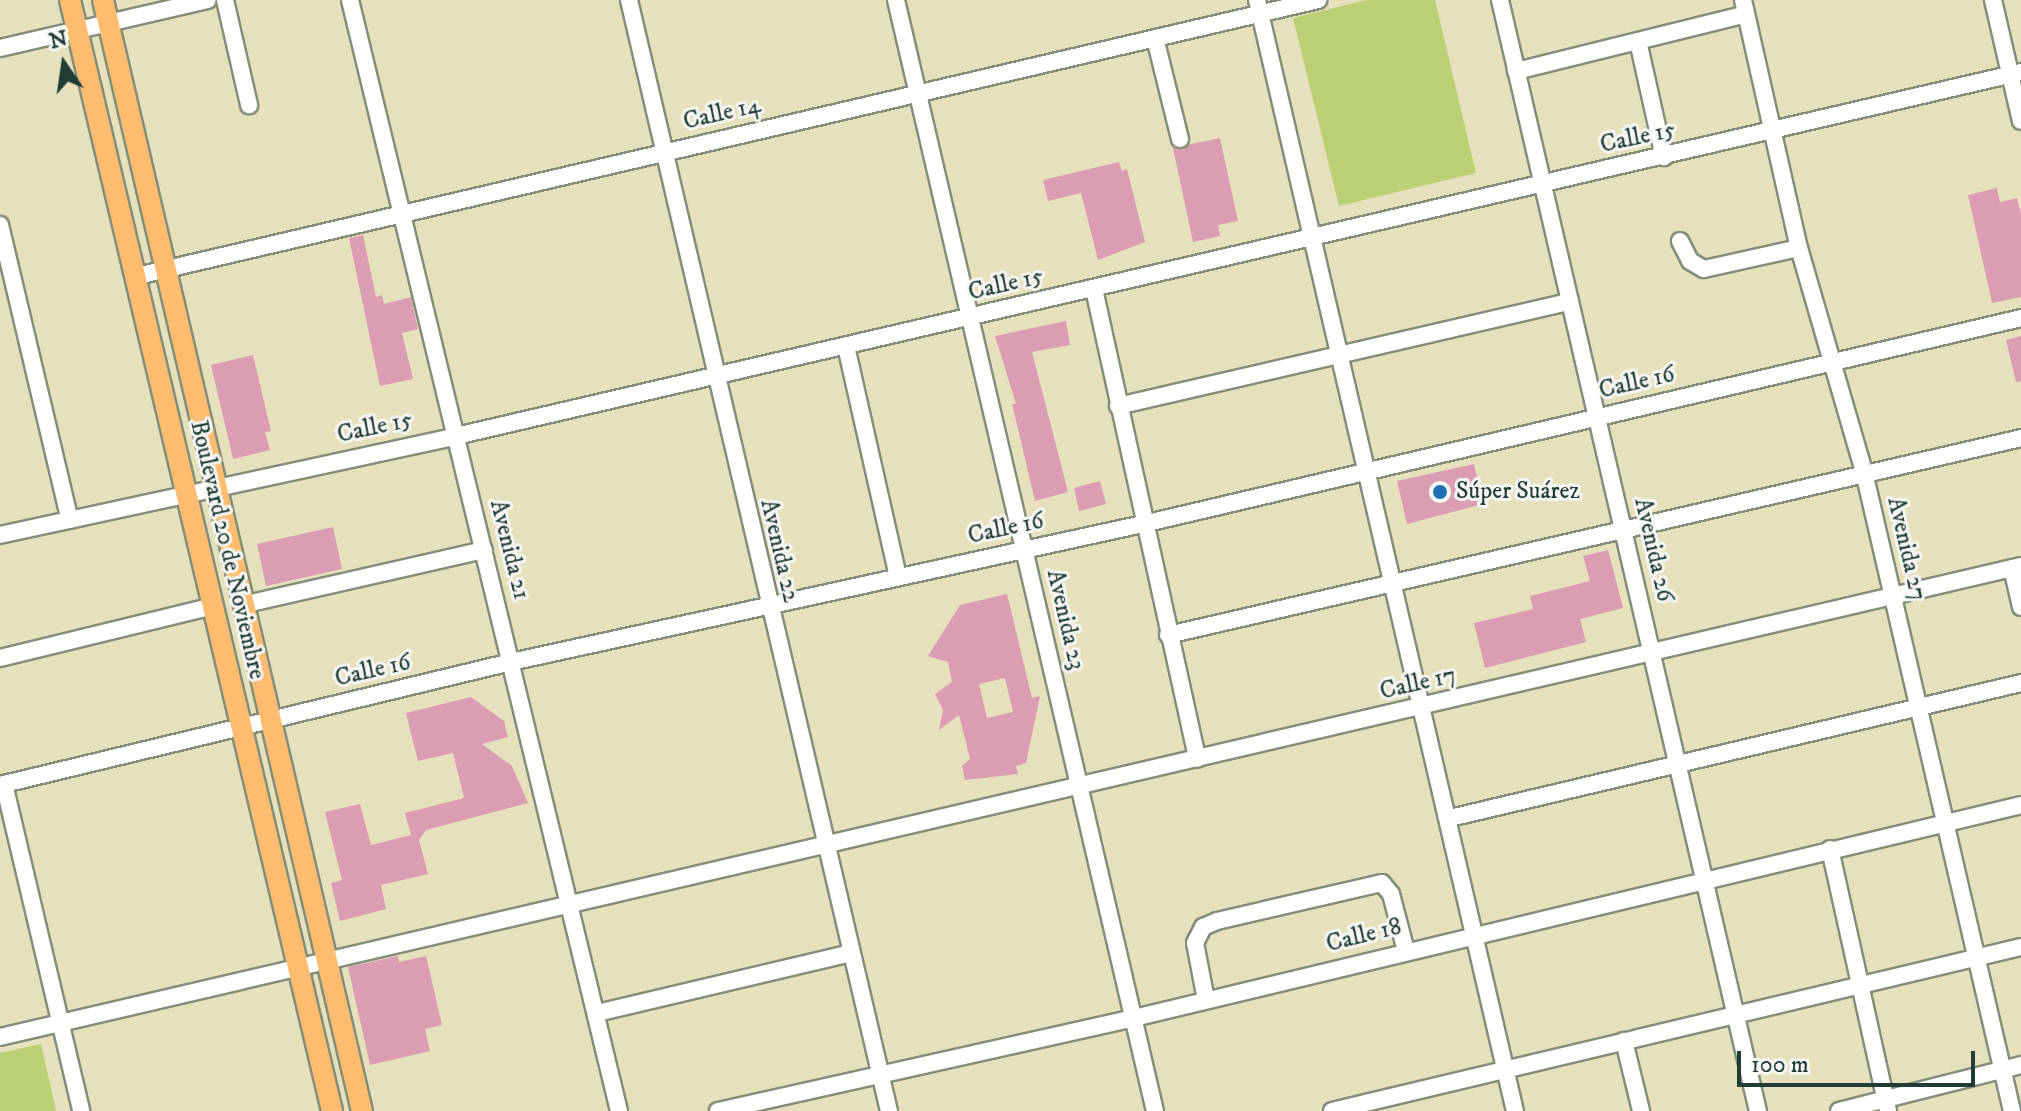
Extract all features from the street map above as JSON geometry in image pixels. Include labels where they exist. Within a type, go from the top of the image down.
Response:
[{"type":"main road","name":"Boulevard 20 de Noviembre","points":[[70,0],[188,492],[239,728],[332,1111]]},
{"type":"main road","name":"Boulevard 20 de Noviembre","points":[[103,0],[362,1111]]},
{"type":"street","points":[[0,48],[208,0]]},
{"type":"street","points":[[225,0],[249,105]]},
{"type":"street","name":"Avenida 21","points":[[350,0],[619,1111]]},
{"type":"street","name":"Avenida 22","points":[[629,0],[767,606],[889,1111]]},
{"type":"street","name":"Avenida 23","points":[[896,0],[1155,1111]]},
{"type":"street","name":"Calle 14","points":[[137,276],[1155,38],[1259,7],[1318,0]]},
{"type":"street","name":"Avenida 26","points":[[1500,0],[1758,1111]]},
{"type":"street","points":[[1993,0],[2016,73],[2021,121]]},
{"type":"street","points":[[1259,7],[1422,707],[1478,933],[1515,1111]]},
{"type":"street","points":[[1516,71],[1638,41],[1744,7]]},
{"type":"street","name":"Avenida 27","points":[[1744,7],[1799,248],[1835,363],[1864,472],[1916,710],[2012,1111]]},
{"type":"street","points":[[1155,38],[1180,139]]},
{"type":"street","points":[[1638,41],[1664,157]]},
{"type":"street","name":"Calle 15","points":[[0,535],[215,485],[456,436],[1313,239],[1542,183],[1773,134],[2016,73]]},
{"type":"street","points":[[0,225],[70,520]]},
{"type":"street","points":[[1680,241],[1690,261],[1704,269],[1799,248]]},
{"type":"street","points":[[1094,289],[1143,524],[1197,759]]},
{"type":"street","points":[[1118,406],[1570,302]]},
{"type":"street","name":"Calle 16","points":[[2,785],[511,662],[1143,524],[2021,318]]},
{"type":"street","points":[[846,346],[898,577]]},
{"type":"street","points":[[1168,635],[1394,586],[1864,472],[2021,438]]},
{"type":"street","points":[[242,605],[484,550]]},
{"type":"street","points":[[2016,567],[2021,607]]},
{"type":"street","name":"Calle 17","points":[[0,1037],[2016,567]]},
{"type":"street","points":[[0,658],[214,606]]},
{"type":"street","points":[[1450,818],[1678,761],[1916,710],[2021,683]]},
{"type":"street","points":[[2,785],[64,1023],[81,1111]]},
{"type":"street","name":"Calle 18","points":[[718,1111],[1134,1018],[1704,878],[2021,805]]},
{"type":"street","points":[[1830,849],[1887,1105]]},
{"type":"street","points":[[1206,1000],[1195,943],[1203,927],[1217,921],[1382,883],[1391,894],[1406,951]]},
{"type":"street","points":[[1332,1111],[2021,947]]},
{"type":"street","points":[[597,1013],[850,953]]},
{"type":"street","points":[[1624,1041],[1641,1111]]},
{"type":"street","points":[[1839,1111],[1887,1105],[2021,1065]]},
{"type":"green space","points":[[1367,0],[1435,0],[1476,173],[1339,206],[1293,18]]},
{"type":"green space","points":[[41,1044],[56,1111],[0,1111],[0,1053]]},
{"type":"building","points":[[1220,138],[1238,221],[1218,225],[1220,236],[1193,242],[1173,148]]},
{"type":"building","points":[[1119,162],[1122,171],[1127,169],[1145,242],[1098,260],[1081,193],[1048,201],[1043,180]]},
{"type":"building","points":[[1997,188],[2000,202],[2017,198],[2021,214],[2021,297],[1992,303],[1968,195]]},
{"type":"building","points":[[363,235],[376,297],[382,295],[384,304],[411,297],[418,329],[402,333],[413,379],[380,386],[349,238]]},
{"type":"building","points":[[1066,321],[1070,345],[1032,352],[1068,492],[1035,501],[1012,404],[1016,404],[995,336]]},
{"type":"building","points":[[2021,336],[2021,381],[2016,382],[2006,340]]},
{"type":"building","points":[[253,355],[271,431],[265,432],[270,450],[233,459],[211,365]]},
{"type":"building","name":"Súper Suárez","points":[[1474,464],[1483,504],[1407,524],[1397,481]]},
{"type":"building","points":[[1100,481],[1106,504],[1079,511],[1074,488]]},
{"type":"building","points":[[333,527],[342,569],[266,586],[257,544]]},
{"type":"building","points":[[1608,550],[1623,608],[1580,619],[1586,642],[1485,668],[1474,623],[1533,609],[1530,596],[1590,581],[1583,556]]},
{"type":"building","points":[[1007,594],[1032,698],[1040,696],[1026,763],[1016,766],[1018,774],[965,780],[962,766],[970,759],[959,715],[939,730],[943,710],[935,694],[952,682],[948,662],[928,656],[960,605]],"holes":[[[1005,678],[1013,712],[987,718],[979,684]]]},
{"type":"building","points":[[471,697],[504,721],[508,737],[482,744],[512,766],[528,803],[426,830],[419,840],[428,874],[381,885],[386,909],[340,921],[331,883],[342,880],[325,812],[360,804],[371,845],[411,835],[405,813],[464,798],[453,753],[418,761],[406,713]]},
{"type":"building","points":[[398,956],[399,962],[426,956],[442,1025],[425,1029],[430,1051],[370,1065],[348,967]]},
{"type":"place","name":"Súper Suárez","points":[[1440,492]]}]
